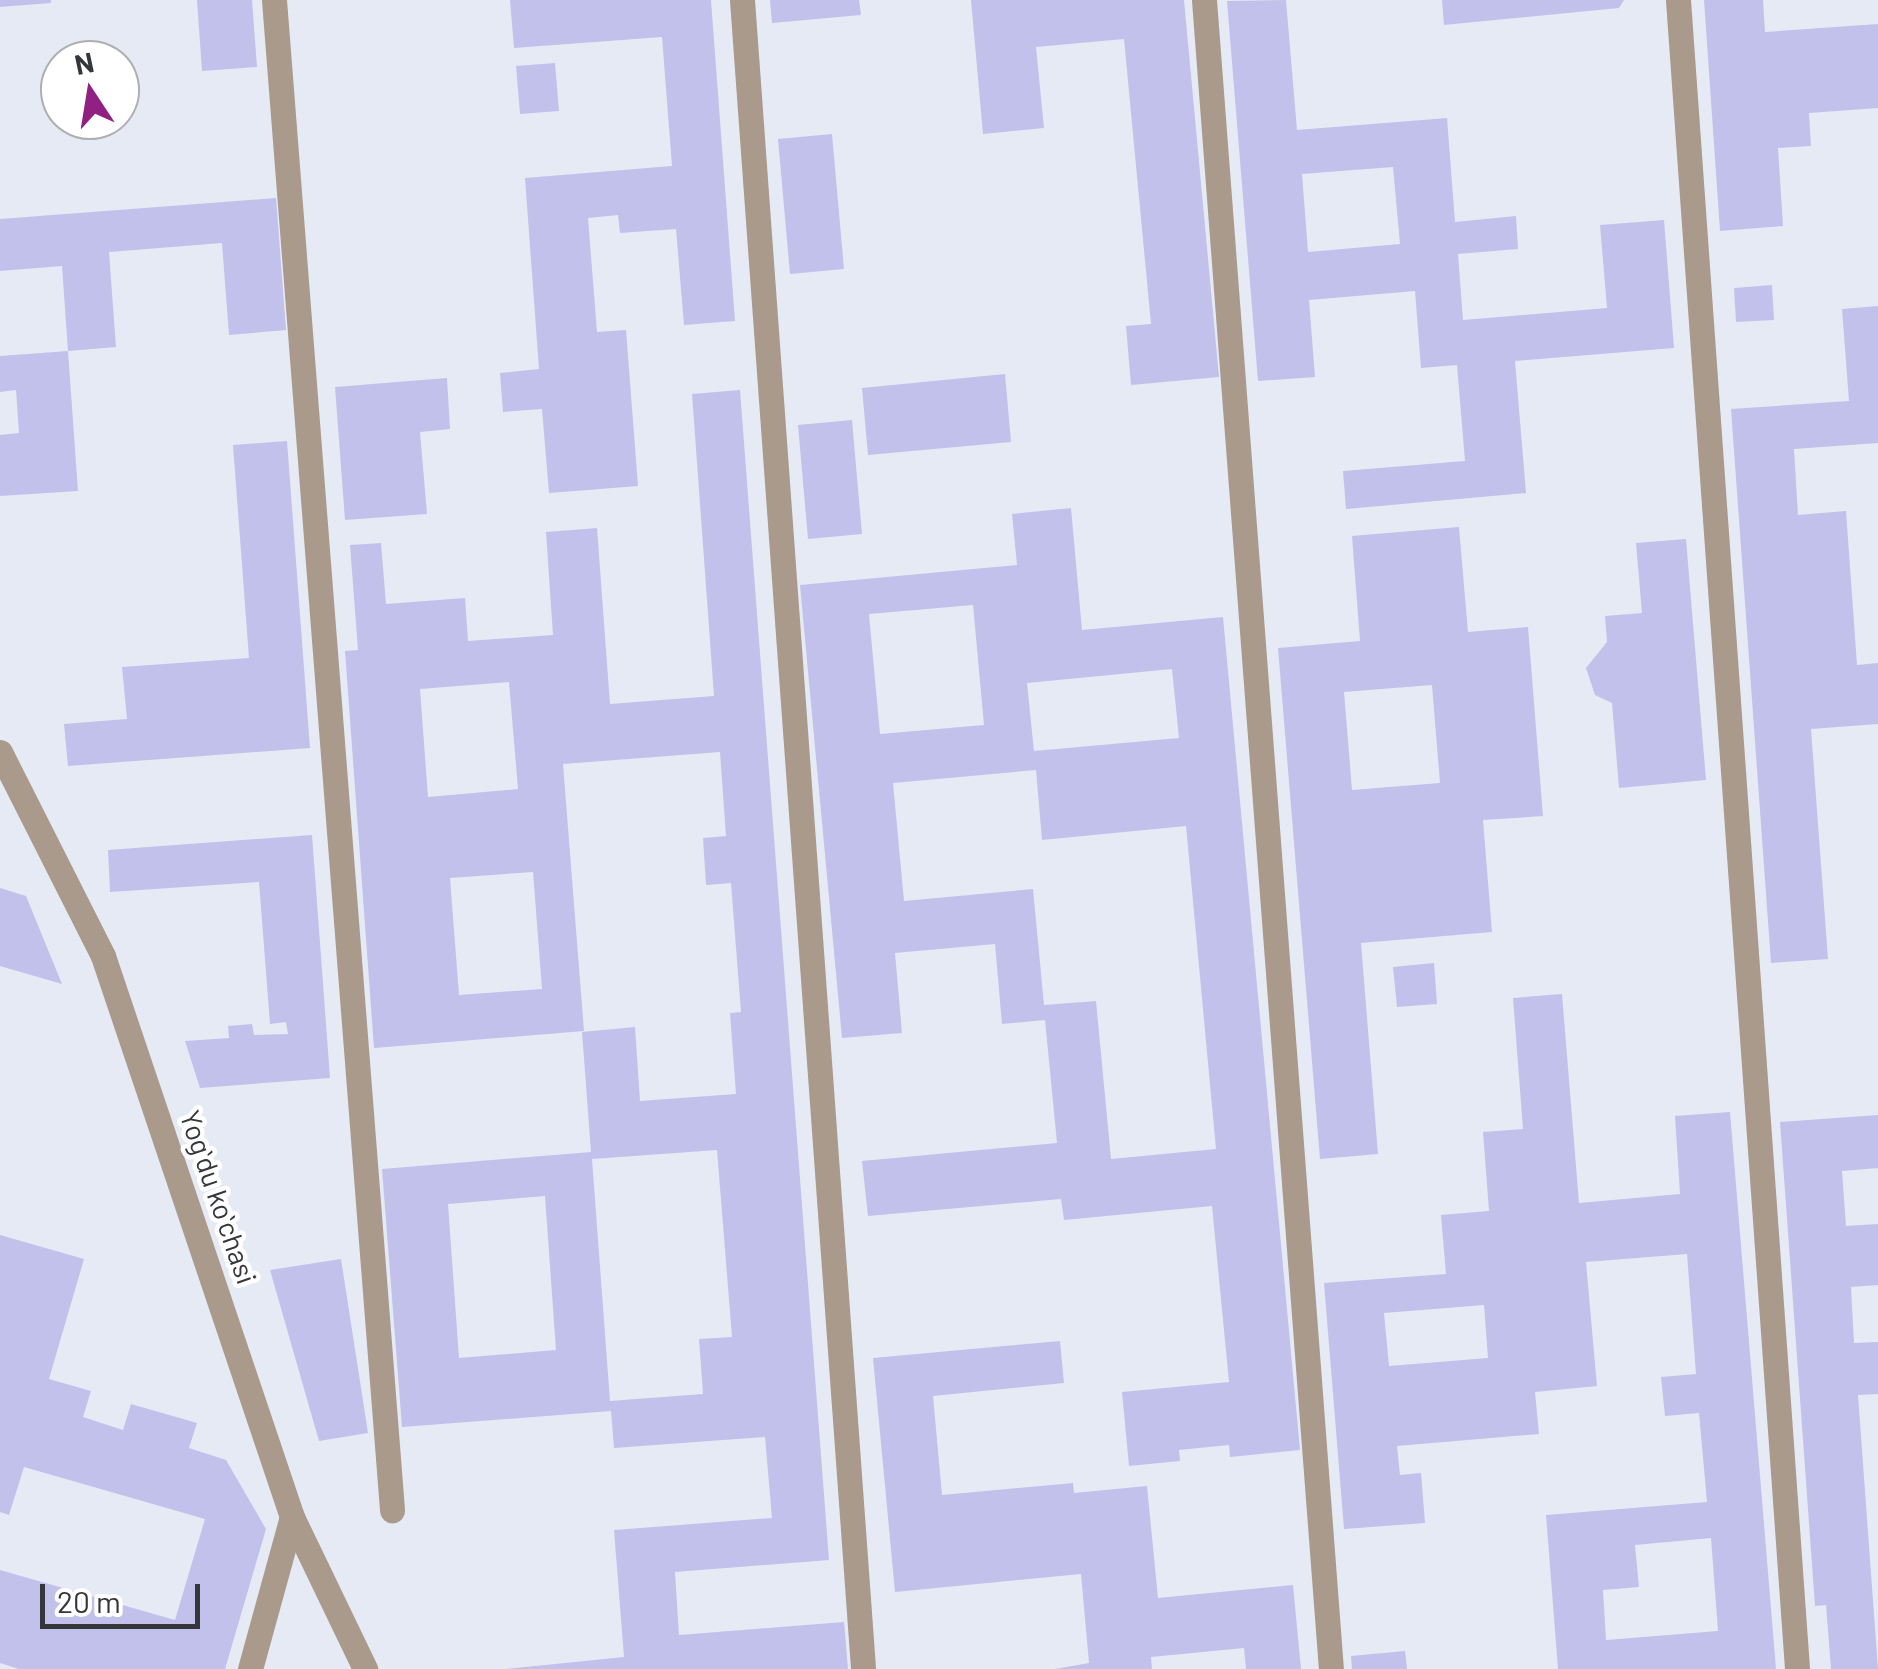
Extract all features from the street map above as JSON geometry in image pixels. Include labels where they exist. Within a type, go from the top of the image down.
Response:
[{"type":"street","points":[[274,0],[392,1510]]},
{"type":"street","points":[[742,0],[863,1669]]},
{"type":"street","points":[[1204,0],[1331,1669]]},
{"type":"street","points":[[1678,0],[1797,1669]]},
{"type":"street","name":"Yogʻdu koʻchasi","points":[[0,752],[102,956],[292,1518],[365,1669]]},
{"type":"street","points":[[250,1669],[292,1518]]},
{"type":"building","points":[[0,0],[51,0],[51,3],[0,7]]},
{"type":"building","points":[[197,0],[252,0],[257,67],[202,71]]},
{"type":"building","points":[[510,0],[711,0],[735,321],[684,325],[676,229],[620,233],[618,215],[588,218],[597,332],[626,330],[638,486],[549,493],[542,409],[503,412],[500,373],[539,369],[525,178],[672,166],[662,37],[514,48]]},
{"type":"building","points":[[770,0],[859,0],[861,15],[772,23]]},
{"type":"building","points":[[971,0],[1184,0],[1219,377],[1131,385],[1126,326],[1151,324],[1124,39],[1036,47],[1044,128],[983,134]]},
{"type":"building","points":[[1286,0],[1297,130],[1447,118],[1455,222],[1516,216],[1518,249],[1458,254],[1463,320],[1607,308],[1600,225],[1664,220],[1674,348],[1515,361],[1526,493],[1346,509],[1343,471],[1465,461],[1457,365],[1421,368],[1415,291],[1309,300],[1315,377],[1258,381],[1227,1]],"holes":[[[1393,167],[1400,244],[1308,252],[1302,174]]]},
{"type":"building","points":[[1442,0],[1624,0],[1619,8],[1444,25]]},
{"type":"building","points":[[1704,0],[1763,0],[1765,32],[1878,24],[1878,108],[1809,113],[1811,146],[1778,148],[1783,226],[1720,231]]},
{"type":"building","points":[[555,63],[559,111],[520,114],[516,66]]},
{"type":"building","points":[[832,134],[844,269],[790,274],[778,139]]},
{"type":"building","points":[[276,198],[286,330],[229,335],[222,243],[109,252],[116,347],[68,351],[62,266],[0,271],[0,219]]},
{"type":"building","points":[[1772,285],[1774,320],[1736,322],[1734,288]]},
{"type":"building","points":[[1878,306],[1878,443],[1794,449],[1798,515],[1846,511],[1857,665],[1878,663],[1878,724],[1811,729],[1828,959],[1771,963],[1731,409],[1849,401],[1842,309]]},
{"type":"building","points":[[68,351],[78,491],[0,496],[0,435],[19,433],[16,390],[0,392],[0,356]]},
{"type":"building","points":[[1005,374],[1011,442],[868,455],[862,388]]},
{"type":"building","points":[[447,378],[450,429],[420,432],[427,514],[345,520],[335,387]]},
{"type":"building","points":[[740,390],[829,1560],[675,1572],[679,1635],[844,1622],[848,1669],[505,1669],[624,1657],[614,1530],[772,1518],[765,1437],[614,1448],[611,1411],[402,1427],[382,1169],[591,1152],[582,1032],[635,1027],[640,1101],[736,1094],[730,1013],[741,1012],[731,883],[706,885],[703,838],[726,836],[720,752],[563,764],[584,1031],[374,1048],[345,651],[358,650],[350,545],[381,543],[386,604],[465,598],[468,641],[553,635],[546,532],[597,528],[610,704],[714,696],[692,394]],"holes":[[[509,682],[518,789],[428,797],[420,689]],[[533,872],[542,989],[459,995],[450,878]],[[717,1150],[732,1337],[699,1339],[703,1394],[610,1401],[592,1159]],[[545,1196],[556,1350],[459,1358],[448,1204]]]},
{"type":"building","points":[[852,420],[862,534],[808,539],[798,425]]},
{"type":"building","points":[[287,441],[310,748],[68,766],[64,724],[127,719],[122,667],[249,658],[233,445]]},
{"type":"building","points":[[1071,508],[1082,630],[1223,617],[1300,1450],[1230,1457],[1229,1445],[1179,1450],[1180,1461],[1129,1466],[1122,1392],[1229,1382],[1212,1206],[1064,1220],[1061,1199],[868,1216],[862,1161],[1057,1143],[1045,1020],[1002,1024],[995,944],[895,953],[902,1033],[842,1038],[800,585],[1017,565],[1012,514]],"holes":[[[973,605],[984,725],[880,734],[869,614]],[[1172,669],[1179,738],[1034,751],[1027,683]],[[1036,770],[1042,840],[1186,826],[1216,1149],[1111,1159],[1096,1001],[1044,1005],[1033,889],[904,901],[893,783]]]},
{"type":"building","points":[[1459,527],[1468,632],[1528,627],[1543,816],[1483,820],[1492,932],[1361,943],[1378,1154],[1320,1159],[1278,648],[1360,641],[1352,536]],"holes":[[[1432,685],[1440,783],[1352,790],[1344,692]]]},
{"type":"building","points":[[1686,539],[1706,780],[1619,788],[1612,703],[1595,695],[1586,668],[1607,642],[1605,616],[1642,613],[1636,543]]},
{"type":"building","points":[[312,835],[330,1078],[200,1088],[185,1041],[229,1038],[228,1026],[252,1024],[254,1035],[288,1034],[286,1022],[270,1024],[259,882],[110,892],[108,850]]},
{"type":"building","points":[[0,888],[26,896],[62,984],[0,966]]},
{"type":"building","points":[[1434,963],[1437,1004],[1397,1007],[1393,967]]},
{"type":"building","points":[[1562,994],[1579,1203],[1680,1194],[1675,1116],[1730,1112],[1776,1669],[1558,1669],[1546,1515],[1707,1502],[1699,1413],[1665,1416],[1661,1377],[1696,1374],[1687,1254],[1586,1262],[1597,1386],[1535,1392],[1539,1434],[1397,1446],[1400,1475],[1421,1473],[1425,1523],[1344,1529],[1324,1283],[1446,1274],[1441,1215],[1489,1211],[1483,1132],[1523,1129],[1513,998]],"holes":[[[1484,1305],[1488,1358],[1389,1366],[1384,1313]],[[1711,1538],[1718,1631],[1606,1640],[1603,1590],[1639,1587],[1635,1545]]]},
{"type":"building","points":[[1878,1115],[1878,1168],[1842,1171],[1846,1226],[1878,1224],[1878,1285],[1851,1287],[1854,1343],[1878,1342],[1878,1394],[1858,1395],[1878,1669],[1831,1669],[1826,1605],[1815,1606],[1780,1122]]},
{"type":"building","points":[[0,1235],[84,1259],[49,1379],[91,1391],[83,1417],[123,1430],[131,1404],[197,1423],[189,1448],[226,1460],[266,1529],[225,1669],[19,1669],[0,1663],[0,1570],[175,1620],[205,1519],[24,1467],[9,1515],[0,1512]]},
{"type":"building","points":[[341,1259],[368,1433],[319,1441],[270,1270]]},
{"type":"building","points":[[1060,1341],[1064,1383],[933,1396],[942,1495],[1073,1483],[1074,1493],[1147,1486],[1158,1598],[1293,1585],[1301,1669],[1246,1669],[1244,1648],[1151,1657],[1152,1669],[1055,1669],[1089,1663],[1081,1574],[895,1592],[873,1358]]},
{"type":"building","points":[[1405,1651],[1407,1669],[1352,1669],[1351,1656]]}]
